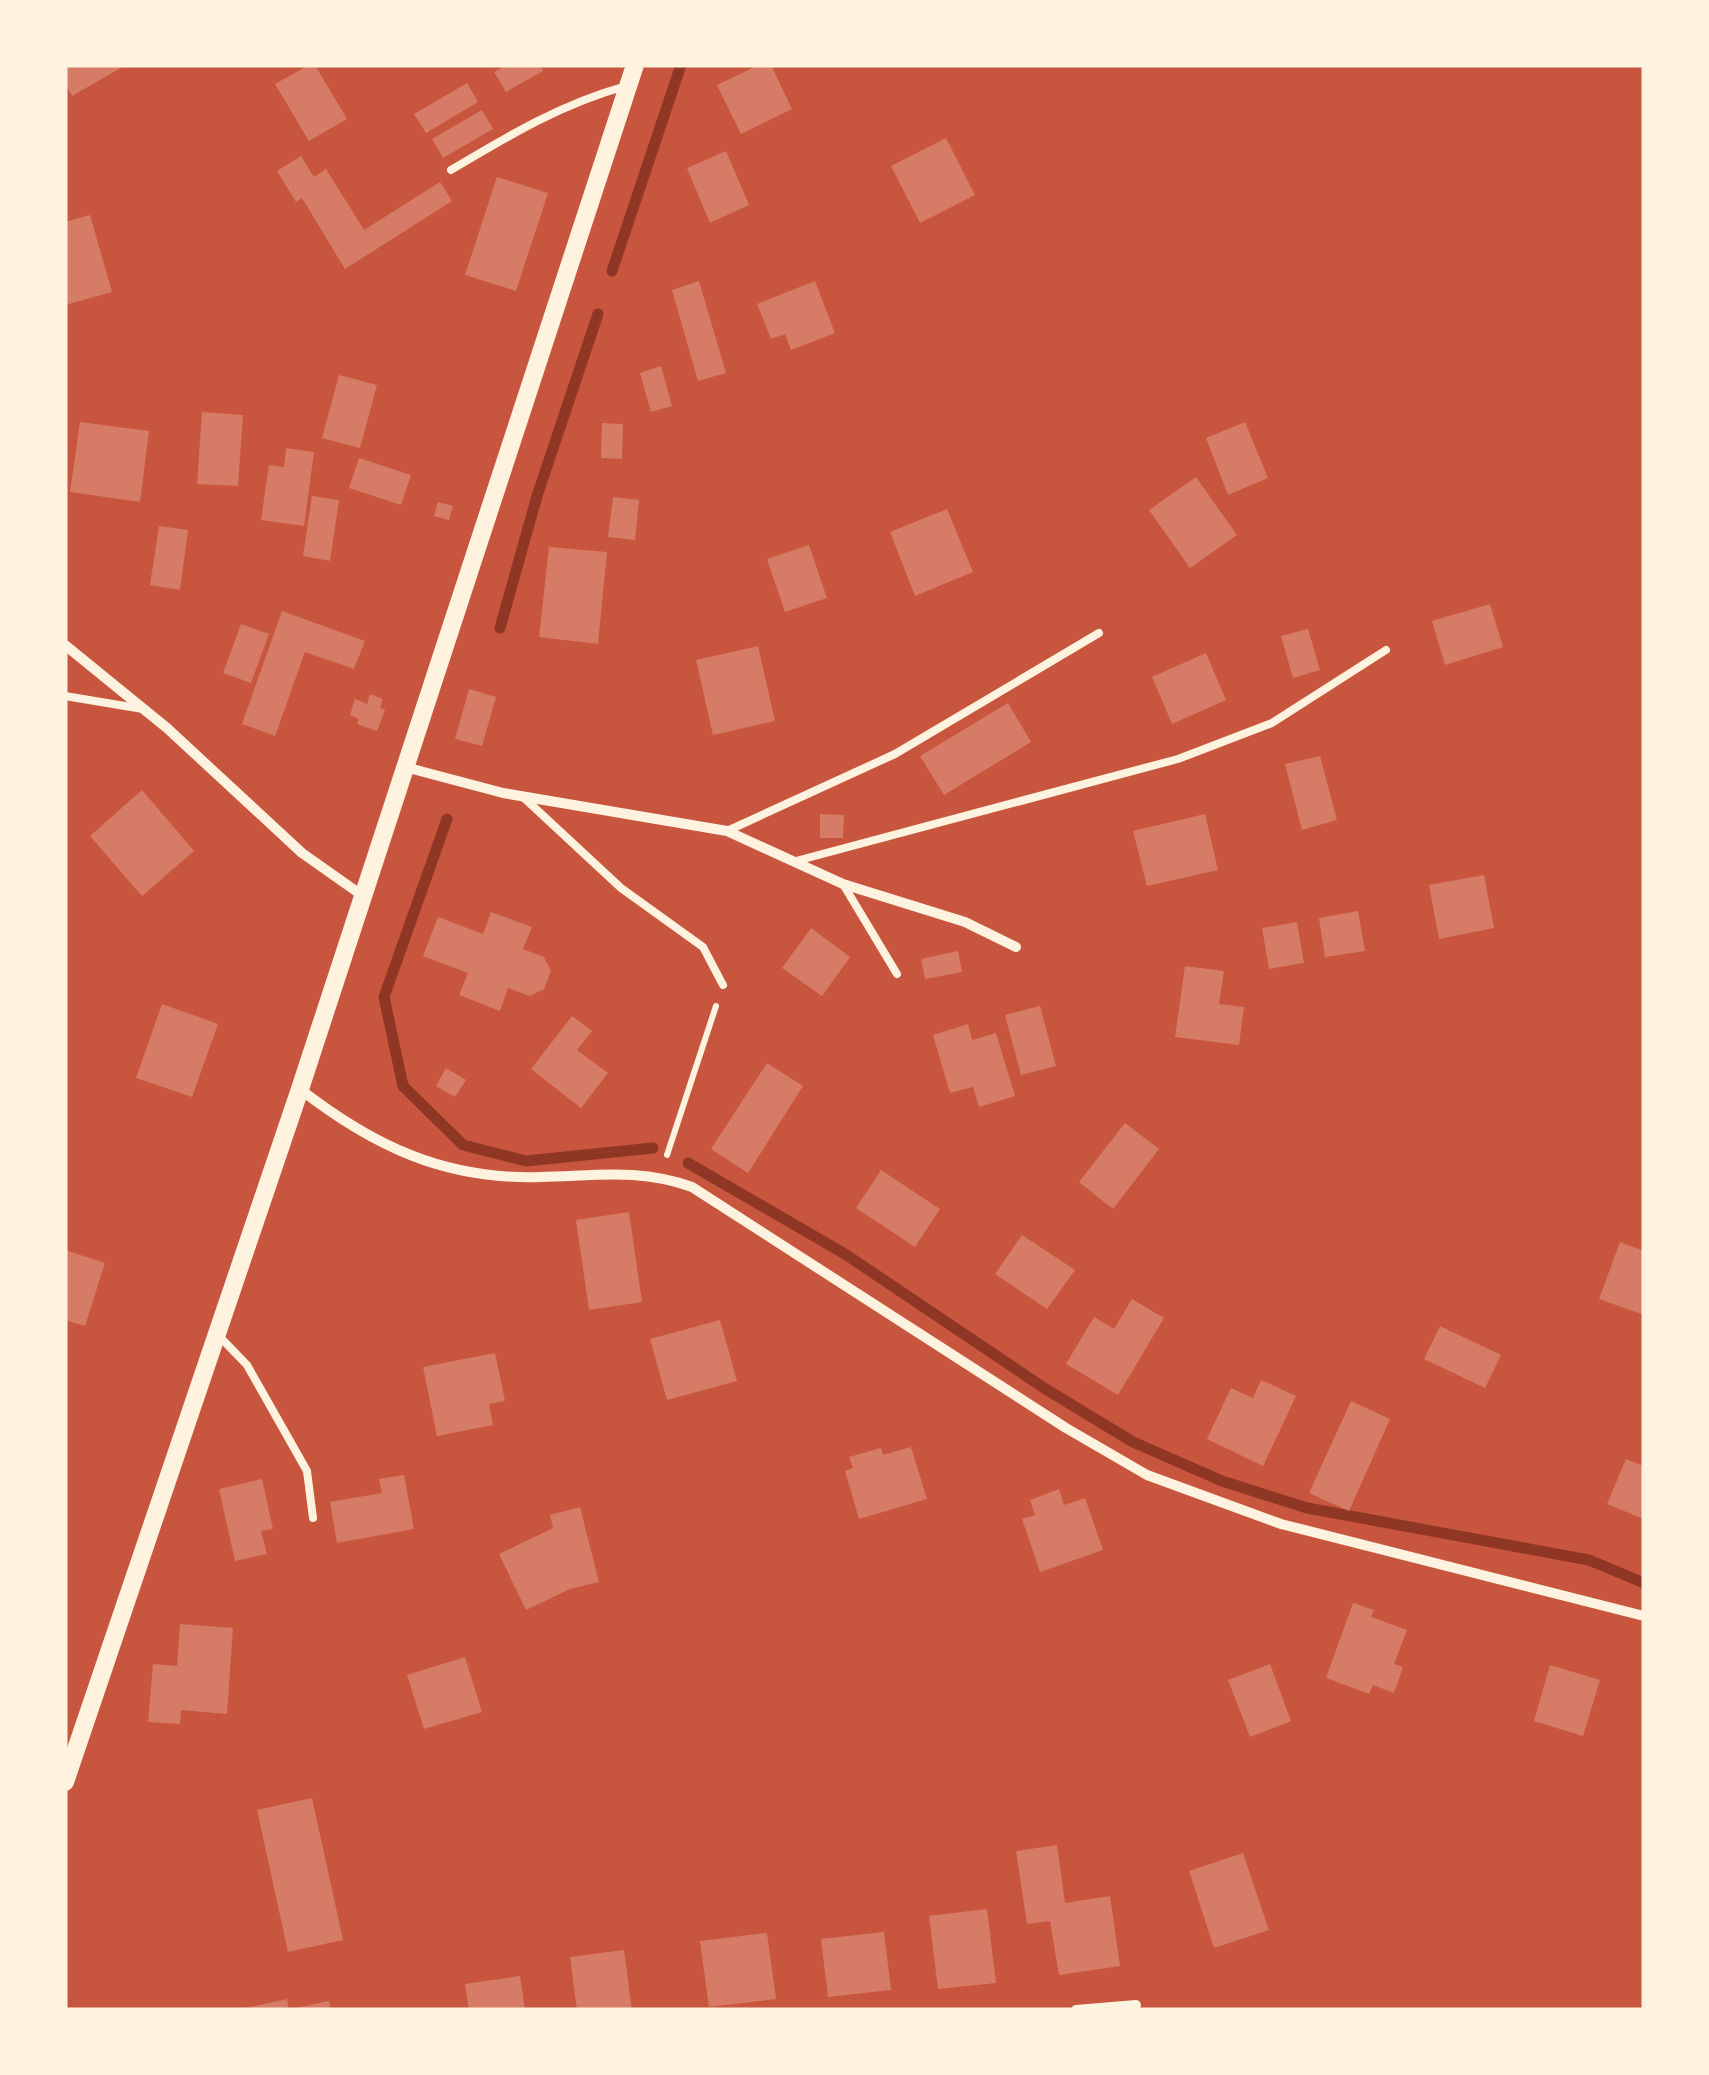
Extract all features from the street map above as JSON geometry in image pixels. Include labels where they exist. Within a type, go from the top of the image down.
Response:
[{"type":"street","points":[[65,1782],[300,1089],[635,65]]},
{"type":"street","points":[[65,645],[143,709],[302,853],[363,896]]},
{"type":"street","points":[[405,766],[522,796],[727,831],[844,884],[966,922],[1016,947]]},
{"type":"street","points":[[300,1089],[340,1120],[394,1150],[465,1171],[536,1177],[618,1172],[660,1176],[692,1187],[1066,1428],[1146,1475],[1280,1524],[1644,1616]]},
{"type":"street","points":[[1076,2010],[1136,2005]]},
{"type":"lane","points":[[451,170],[528,124],[586,96],[628,86]]},
{"type":"lane","points":[[727,831],[895,754],[1099,633]]},
{"type":"lane","points":[[796,861],[1178,759],[1272,723],[1386,650]]},
{"type":"lane","points":[[65,696],[143,709]]},
{"type":"lane","points":[[522,796],[621,888],[703,947],[723,985]]},
{"type":"lane","points":[[844,884],[897,974]]},
{"type":"lane","points":[[217,1334],[247,1365],[307,1471],[313,1518]]},
{"type":"path","points":[[660,1176],[723,985]]},
{"type":"building","points":[[65,65],[126,65],[72,96],[65,84]]},
{"type":"building","points":[[315,65],[347,119],[309,141],[275,84]]},
{"type":"building","points":[[507,65],[540,65],[543,71],[506,92],[494,72]]},
{"type":"building","points":[[759,65],[771,65],[792,109],[741,134],[717,85]]},
{"type":"building","points":[[467,83],[478,102],[426,133],[414,114]]},
{"type":"building","points":[[482,110],[493,129],[443,158],[432,139]]},
{"type":"building","points":[[946,138],[975,195],[920,223],[891,166]]},
{"type":"building","points":[[726,151],[749,205],[710,223],[687,168]]},
{"type":"building","points":[[301,156],[314,177],[326,169],[364,230],[440,182],[452,201],[345,269],[302,198],[296,202],[277,171]]},
{"type":"building","points":[[497,177],[548,193],[516,291],[465,275]]},
{"type":"building","points":[[90,215],[112,292],[65,305],[65,222]]},
{"type":"building","points":[[699,281],[726,373],[698,381],[672,290]]},
{"type":"building","points":[[815,281],[835,333],[791,350],[785,334],[771,339],[757,304]]},
{"type":"building","points":[[661,366],[672,406],[651,412],[640,373]]},
{"type":"building","points":[[339,375],[377,385],[360,448],[322,438]]},
{"type":"building","points":[[202,412],[243,415],[238,486],[197,484]]},
{"type":"building","points":[[80,422],[149,431],[140,502],[70,492]]},
{"type":"building","points":[[1245,422],[1268,478],[1228,495],[1206,438]]},
{"type":"building","points":[[602,423],[623,424],[622,459],[601,458]]},
{"type":"building","points":[[286,448],[314,452],[304,526],[261,520],[269,465],[284,467]]},
{"type":"building","points":[[359,458],[411,475],[401,505],[349,488]]},
{"type":"building","points":[[1196,477],[1237,535],[1190,568],[1149,510]]},
{"type":"building","points":[[312,496],[339,500],[330,561],[303,556]]},
{"type":"building","points":[[613,497],[639,500],[635,540],[608,537]]},
{"type":"building","points":[[438,502],[453,506],[449,520],[434,516]]},
{"type":"building","points":[[947,509],[973,572],[915,596],[890,532]]},
{"type":"building","points":[[159,526],[188,530],[180,590],[150,585]]},
{"type":"building","points":[[809,545],[827,598],[785,612],[767,559]]},
{"type":"building","points":[[549,547],[607,552],[598,644],[539,637]]},
{"type":"building","points":[[1490,604],[1503,647],[1445,665],[1432,621]]},
{"type":"building","points":[[282,611],[365,641],[354,669],[305,652],[275,736],[242,724]]},
{"type":"building","points":[[241,624],[269,634],[251,683],[223,673]]},
{"type":"building","points":[[1308,629],[1320,670],[1293,678],[1281,636]]},
{"type":"building","points":[[758,646],[775,721],[713,735],[696,660]]},
{"type":"building","points":[[1206,653],[1226,700],[1172,724],[1152,677]]},
{"type":"building","points":[[469,689],[496,697],[482,746],[455,739]]},
{"type":"building","points":[[370,694],[383,699],[380,708],[385,710],[377,731],[357,724],[359,719],[350,715],[355,699],[367,704]]},
{"type":"building","points":[[1008,703],[1031,742],[944,795],[920,756]]},
{"type":"building","points":[[1320,756],[1337,820],[1302,830],[1285,764]]},
{"type":"building","points":[[142,790],[194,851],[142,896],[90,836]]},
{"type":"building","points":[[820,814],[844,815],[843,838],[820,838]]},
{"type":"building","points":[[1205,814],[1218,870],[1147,886],[1133,831]]},
{"type":"building","points":[[1484,875],[1494,928],[1439,939],[1429,885]]},
{"type":"building","points":[[1358,911],[1365,951],[1325,957],[1319,918]]},
{"type":"building","points":[[491,912],[532,927],[523,949],[544,957],[551,971],[544,989],[530,996],[508,988],[500,1011],[459,995],[468,973],[423,956],[438,917],[483,934]]},
{"type":"building","points":[[1297,922],[1304,963],[1269,969],[1262,928]]},
{"type":"building","points":[[811,928],[850,957],[822,996],[782,968]]},
{"type":"building","points":[[958,951],[962,972],[925,979],[921,959]]},
{"type":"building","points":[[1185,966],[1224,971],[1219,1004],[1244,1007],[1239,1045],[1175,1037]]},
{"type":"building","points":[[162,1004],[218,1024],[192,1097],[136,1078]]},
{"type":"building","points":[[1040,1006],[1056,1066],[1021,1075],[1005,1015]]},
{"type":"building","points":[[572,1016],[592,1031],[577,1050],[608,1073],[581,1108],[531,1069]]},
{"type":"building","points":[[968,1024],[972,1040],[996,1033],[1015,1096],[979,1107],[973,1087],[950,1093],[933,1035]]},
{"type":"building","points":[[767,1063],[803,1086],[748,1173],[711,1149]]},
{"type":"building","points":[[446,1068],[466,1080],[455,1097],[436,1086]]},
{"type":"building","points":[[1125,1123],[1159,1149],[1113,1209],[1079,1182]]},
{"type":"building","points":[[881,1170],[940,1209],[915,1247],[856,1208]]},
{"type":"building","points":[[629,1212],[642,1302],[589,1310],[576,1220]]},
{"type":"building","points":[[1022,1235],[1075,1270],[1047,1309],[995,1274]]},
{"type":"building","points":[[1620,1242],[1644,1251],[1644,1315],[1599,1299]]},
{"type":"building","points":[[65,1250],[105,1263],[85,1326],[65,1320]]},
{"type":"building","points":[[1132,1299],[1164,1318],[1118,1395],[1066,1364],[1094,1317],[1114,1329]]},
{"type":"building","points":[[720,1320],[737,1381],[667,1400],[650,1339]]},
{"type":"building","points":[[1440,1326],[1501,1355],[1485,1388],[1424,1359]]},
{"type":"building","points":[[495,1353],[505,1401],[489,1404],[493,1425],[437,1436],[423,1367]]},
{"type":"building","points":[[1261,1380],[1296,1396],[1263,1466],[1207,1439],[1231,1388],[1253,1398]]},
{"type":"building","points":[[1351,1401],[1390,1419],[1349,1511],[1309,1493]]},
{"type":"building","points":[[911,1447],[927,1499],[859,1519],[845,1471],[853,1468],[849,1457],[881,1448],[883,1455]]},
{"type":"building","points":[[1626,1459],[1644,1466],[1644,1519],[1607,1504]]},
{"type":"building","points":[[404,1475],[414,1529],[337,1543],[330,1502],[382,1493],[379,1479]]},
{"type":"building","points":[[262,1479],[273,1529],[261,1531],[267,1554],[235,1561],[219,1489]]},
{"type":"building","points":[[1059,1489],[1064,1505],[1085,1498],[1103,1550],[1040,1572],[1022,1519],[1035,1515],[1030,1500]]},
{"type":"building","points":[[580,1507],[599,1582],[570,1589],[526,1610],[499,1554],[553,1528],[550,1515]]},
{"type":"building","points":[[1353,1603],[1374,1610],[1371,1617],[1407,1630],[1394,1664],[1403,1667],[1394,1693],[1373,1685],[1369,1694],[1326,1678]]},
{"type":"building","points":[[180,1624],[233,1628],[227,1714],[181,1710],[180,1724],[148,1722],[153,1664],[177,1666]]},
{"type":"building","points":[[465,1657],[482,1712],[424,1729],[407,1675]]},
{"type":"building","points":[[1270,1664],[1291,1721],[1250,1737],[1228,1680]]},
{"type":"building","points":[[1550,1665],[1600,1680],[1583,1736],[1534,1721]]},
{"type":"building","points":[[312,1798],[343,1940],[288,1952],[257,1810]]},
{"type":"building","points":[[1057,1845],[1065,1903],[1110,1896],[1120,1966],[1059,1975],[1050,1921],[1027,1924],[1016,1851]]},
{"type":"building","points":[[1243,1853],[1269,1930],[1214,1948],[1189,1871]]},
{"type":"building","points":[[987,1909],[996,1983],[938,1989],[929,1916]]},
{"type":"building","points":[[884,1932],[891,1990],[828,1997],[821,1939]]},
{"type":"building","points":[[767,1933],[776,1999],[709,2007],[700,1941]]},
{"type":"building","points":[[624,1950],[632,2010],[577,2010],[570,1957]]},
{"type":"building","points":[[520,1976],[525,2010],[469,2010],[465,1984]]},
{"type":"building","points":[[287,1999],[289,2010],[246,2010],[246,2008]]},
{"type":"building","points":[[329,2001],[331,2010],[295,2010],[295,2008]]},
{"type":"waterway","points":[[612,271],[681,65]]},
{"type":"waterway","points":[[500,628],[537,496],[598,314]]},
{"type":"waterway","points":[[447,819],[384,997],[403,1086],[463,1145],[526,1161],[653,1148]]},
{"type":"waterway","points":[[688,1163],[845,1254],[1044,1388],[1133,1442],[1222,1481],[1307,1508],[1589,1560],[1644,1583]]}]
